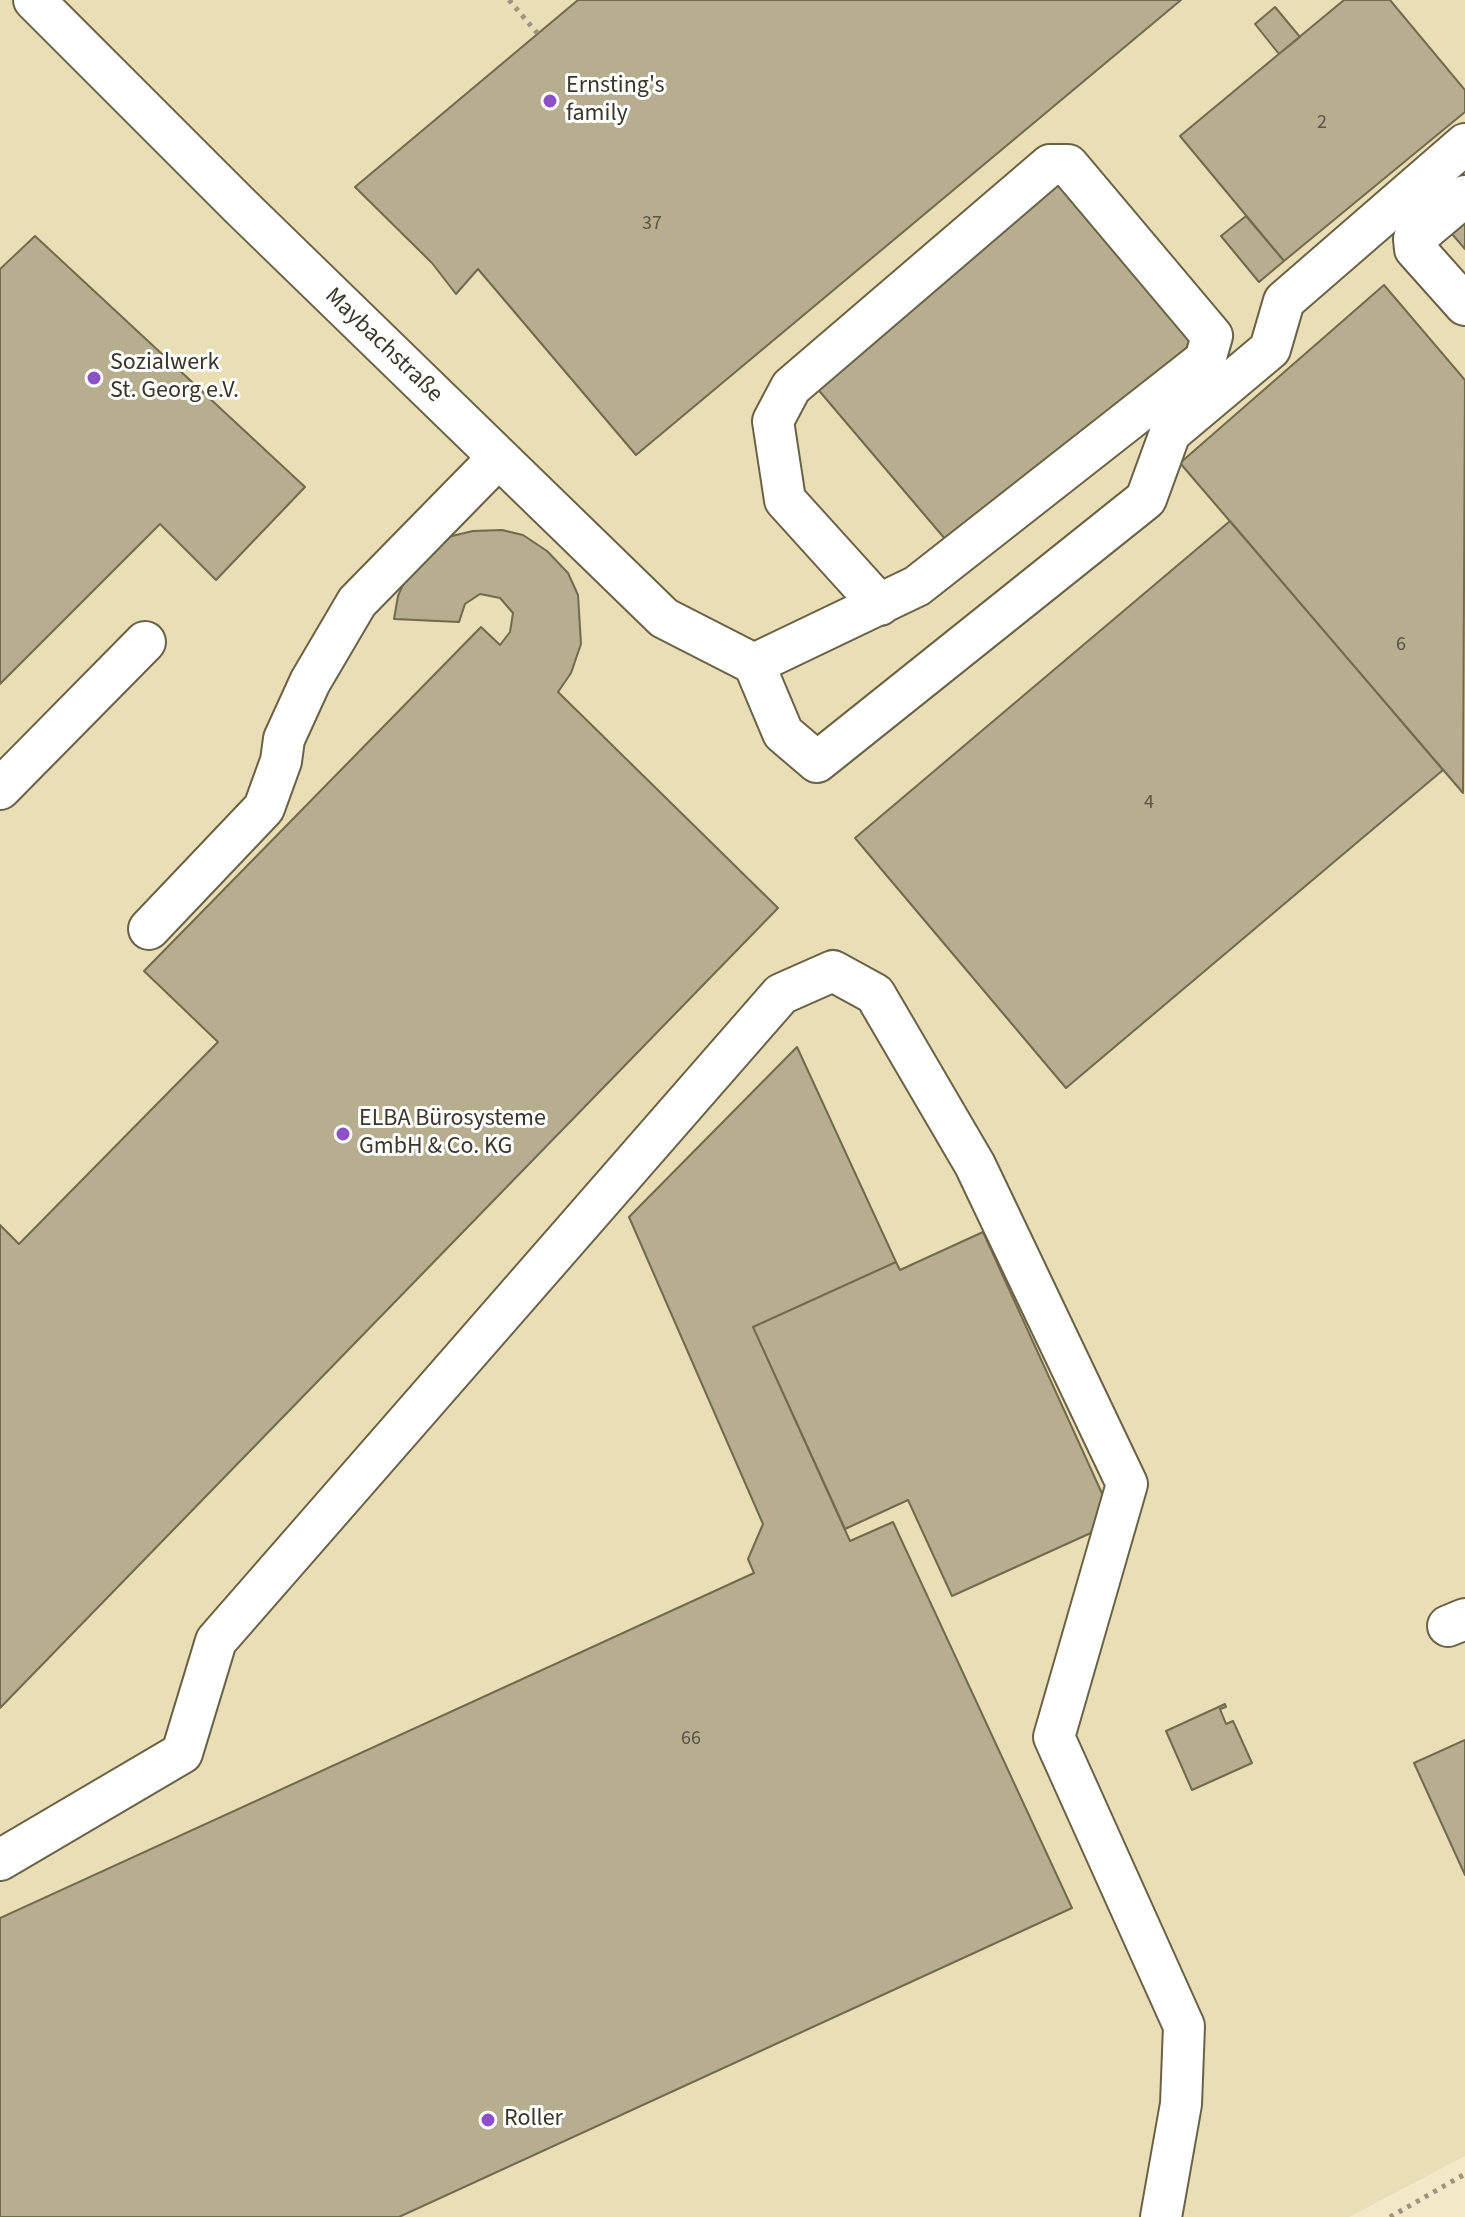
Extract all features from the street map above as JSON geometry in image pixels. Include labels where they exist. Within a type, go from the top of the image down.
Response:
[{"type":"street","name":"Maybachstraße","points":[[34,0],[664,618],[754,664]]},
{"type":"street","points":[[880,605],[785,500],[773,421],[791,387],[1050,165],[1068,165],[1212,336],[1205,360],[917,586],[880,605],[754,664],[783,733],[817,762],[1146,499],[1170,433],[1270,349],[1284,301],[1465,144]]},
{"type":"street","points":[[1465,196],[1414,239],[1415,249],[1465,305]]},
{"type":"street","points":[[149,929],[264,808],[281,761],[284,739],[310,682],[357,602],[498,458]]},
{"type":"street","points":[[0,789],[145,642]]},
{"type":"street","points":[[0,1860],[182,1753],[216,1641],[781,994],[833,971],[875,994],[975,1165],[1127,1484],[1054,1737],[1184,2026],[1181,2104],[1161,2217]]},
{"type":"path","points":[[509,0],[538,34]]},
{"type":"path","points":[[1390,2217],[1465,2174]]},
{"type":"shaded area","points":[[0,0],[1465,0],[1465,2156],[1349,2217],[0,2217]]},
{"type":"building","points":[[578,0],[1181,0],[636,455],[478,269],[456,294],[432,263],[355,187]]},
{"type":"building","points":[[1344,0],[1390,0],[1465,90],[1465,112],[1284,261],[1180,136]]},
{"type":"building","points":[[1275,7],[1300,37],[1279,54],[1255,24]]},
{"type":"building","points":[[1058,172],[1198,338],[951,546],[810,380]]},
{"type":"building","points":[[1246,216],[1284,261],[1259,282],[1221,236]]},
{"type":"building","points":[[1465,223],[1465,249],[1452,234]]},
{"type":"building","name":"Sozialwerk St. Georg e.V.","points":[[35,236],[305,487],[216,580],[160,524],[0,684],[0,269]]},
{"type":"building","points":[[1384,285],[1465,380],[1463,793],[1180,463]]},
{"type":"building","points":[[1230,521],[1443,770],[1066,1088],[855,838]]},
{"type":"building","name":"ELBA Bürosysteme GmbH & Co. KG","points":[[502,530],[523,535],[547,551],[568,573],[578,595],[581,644],[571,673],[558,692],[778,908],[0,1708],[0,1225],[19,1244],[218,1042],[144,971],[481,627],[500,645],[510,632],[513,613],[500,598],[480,594],[465,604],[459,622],[394,619],[398,596],[407,575],[425,552],[452,536],[473,531]]},
{"type":"building","points":[[797,1047],[896,1262],[753,1327],[850,1541],[893,1522],[1072,1908],[399,2217],[0,2217],[0,1918],[754,1573],[748,1559],[763,1524],[629,1217]]},
{"type":"building","points":[[983,1232],[1115,1522],[952,1596],[908,1500],[845,1529],[753,1327],[896,1262],[900,1270]]},
{"type":"building","points":[[1225,1704],[1226,1707],[1220,1709],[1226,1724],[1233,1721],[1252,1763],[1192,1790],[1166,1731]]},
{"type":"building","points":[[1465,1740],[1465,1875],[1414,1763]]},
{"type":"place","name":"Ernsting's family","points":[[550,101]]},
{"type":"place","name":"Sozialwerk St. Georg e.V.","points":[[94,378]]},
{"type":"place","name":"ELBA Bürosysteme GmbH & Co. KG","points":[[343,1134]]},
{"type":"place","name":"Roller","points":[[488,2120]]}]
